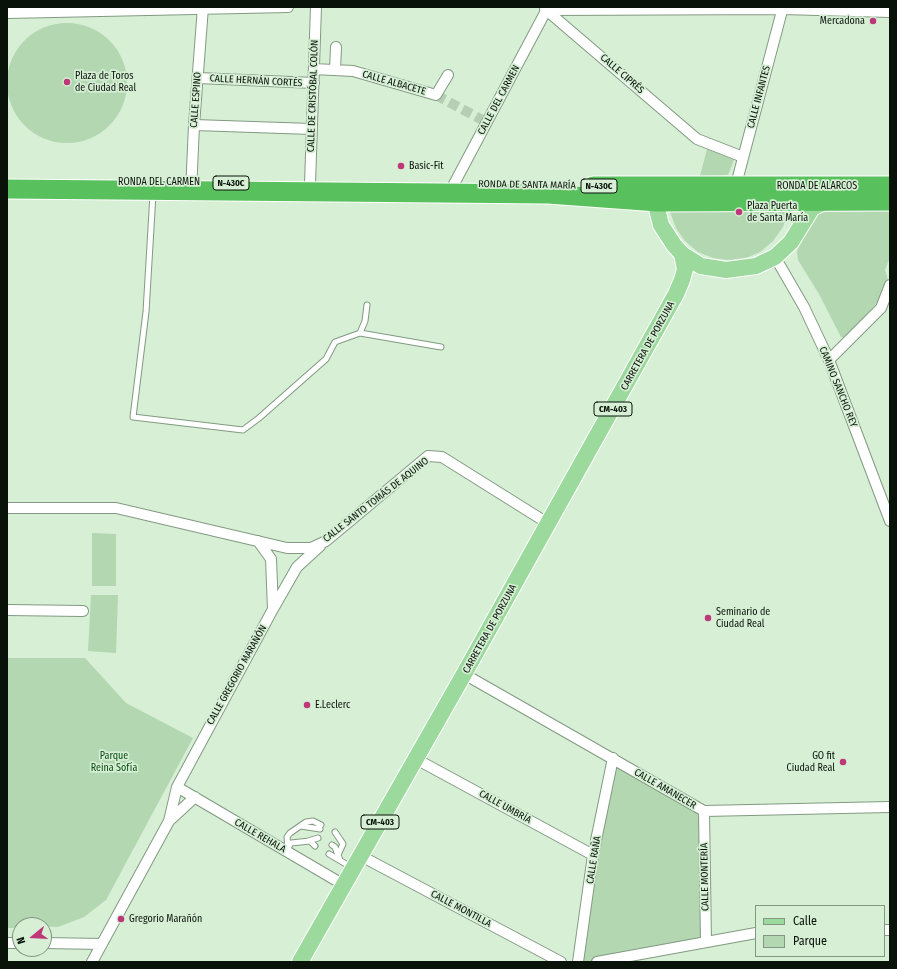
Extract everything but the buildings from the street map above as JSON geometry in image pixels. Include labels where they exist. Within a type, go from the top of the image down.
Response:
[{"type":"highway","name":"RONDA DEL CARMEN","points":[[7,181],[191,187],[453,189]]},
{"type":"highway","name":"RONDA DEL CARMEN","points":[[7,189],[153,192],[191,187],[310,184],[453,189]]},
{"type":"highway","name":"RONDA DE SANTA MARÍA","points":[[453,189],[744,185]]},
{"type":"highway","name":"RONDA DE ALARCOS","points":[[744,185],[890,186]]},
{"type":"highway","name":"RONDA DE SANTA MARÍA","points":[[453,189],[658,202]]},
{"type":"highway","name":"RONDA DE ALARCOS","points":[[824,202],[890,201]]},
{"type":"highway","name":"N-430C","points":[[658,202],[824,202]]},
{"type":"main road","points":[[661,225],[657,209],[658,202],[666,193],[725,191],[744,185]]},
{"type":"main road","points":[[787,186],[793,191],[800,203],[800,220],[796,232]]},
{"type":"main road","points":[[635,200],[649,210],[661,225],[670,240],[682,254],[701,266],[715,269],[735,270],[756,266],[775,257],[791,242],[812,208],[824,202]]},
{"type":"main road","points":[[676,294],[685,269],[682,254]]},
{"type":"main road","points":[[676,294],[695,278],[715,269]]},
{"type":"main road","name":"CARRETERA DE PORZUNA","points":[[300,962],[464,674],[676,294]]},
{"type":"street","points":[[7,13],[75,9],[288,7]]},
{"type":"street","name":"CALLE DE CRISTÓBAL COLÓN","points":[[310,184],[316,7]]},
{"type":"street","name":"CALLE ESPINO","points":[[191,187],[203,8]]},
{"type":"street","points":[[546,8],[783,8],[890,12]]},
{"type":"street","name":"CALLE CIPRÉS","points":[[546,8],[697,139],[743,157]]},
{"type":"street","name":"CALLE DEL CARMEN","points":[[453,189],[546,8]]},
{"type":"street","name":"CALLE INFANTES","points":[[744,185],[738,177],[783,8]]},
{"type":"street","points":[[335,70],[336,47]]},
{"type":"street","name":"CALLE ALBACETE","points":[[314,69],[353,71],[436,95],[448,75]]},
{"type":"street","name":"CALLE HERNÁN CORTÉS","points":[[198,78],[314,83]]},
{"type":"street","points":[[194,125],[312,129]]},
{"type":"street","name":"CAMINO SANCHO REY","points":[[775,257],[804,308],[829,360],[890,521]]},
{"type":"street","points":[[829,360],[881,308],[890,285]]},
{"type":"street","points":[[881,308],[890,314]]},
{"type":"street","name":"CALLE SANTO TOMÁS DE AQUINO","points":[[7,508],[116,508],[287,548],[311,548],[326,541],[428,456],[442,457],[548,524]]},
{"type":"street","points":[[258,541],[271,559],[273,609]]},
{"type":"street","name":"CALLE GREGORIO MARAÑÓN","points":[[92,962],[169,821],[177,786],[273,609],[297,566],[326,541]]},
{"type":"street","points":[[7,610],[83,611]]},
{"type":"street","name":"CALLE AMANECER","points":[[464,674],[704,811],[890,807]]},
{"type":"street","name":"CALLE RAÑA","points":[[578,962],[594,855],[613,758]]},
{"type":"street","name":"CALLE UMBRÍA","points":[[416,759],[594,855]]},
{"type":"street","name":"CALLE REHALA","points":[[177,786],[288,850],[344,885]]},
{"type":"street","name":"CALLE GREGORIO MARAÑÓN","points":[[169,821],[195,797]]},
{"type":"street","name":"CALLE MONTERÍA","points":[[704,811],[706,942]]},
{"type":"street","name":"CALLE MONTILLA","points":[[357,862],[561,962]]},
{"type":"street","points":[[597,962],[755,933]]},
{"type":"street","points":[[52,943],[102,944]]},
{"type":"lane","points":[[153,192],[146,312],[133,417],[243,430],[259,418],[326,359],[335,342],[360,333],[441,347]]},
{"type":"lane","points":[[360,333],[365,321],[367,305]]},
{"type":"lane","points":[[288,850],[287,837],[290,833],[300,826],[313,821],[320,827]]},
{"type":"lane","points":[[336,835],[342,844],[339,857]]},
{"type":"lane","points":[[288,850],[291,843],[318,838]]},
{"type":"lane","points":[[308,841],[315,846]]},
{"type":"lane","points":[[332,845],[335,846],[339,857]]},
{"type":"lane","points":[[329,854],[357,862]]},
{"type":"green space","name":"Plaza de Toros de Ciudad Real","points":[[67,23],[90,28],[100,33],[109,41],[117,50],[122,60],[127,83],[122,106],[117,116],[109,125],[100,133],[90,138],[67,143],[44,138],[34,133],[25,125],[17,116],[12,106],[7,83],[12,60],[17,50],[25,41],[34,33],[44,28]]},
{"type":"green space","points":[[707,149],[734,160],[728,175],[700,176]]},
{"type":"green space","points":[[890,206],[890,257],[885,270],[888,280],[879,300],[849,336],[845,338],[841,337],[819,294],[798,260],[797,251],[813,218],[820,210]]},
{"type":"green space","points":[[670,212],[788,212],[783,227],[773,241],[760,252],[746,258],[729,260],[713,258],[698,252],[685,241],[676,228]]},
{"type":"green space","points":[[92,533],[116,534],[116,586],[92,586]]},
{"type":"green space","points":[[91,595],[118,595],[116,653],[88,651]]},
{"type":"green space","name":"Parque Reina Sofía","points":[[7,658],[85,658],[126,703],[193,738],[106,900],[84,917],[58,927],[52,927],[52,917],[12,917],[12,928],[7,928]]},
{"type":"green space","points":[[613,758],[704,811],[706,942],[597,962],[578,962]]},
{"type":"tunnel","points":[[436,95],[488,123]]},
{"type":"place","name":"Mercadona","points":[[873,21]]},
{"type":"place","name":"Plaza de Toros de Ciudad Real","points":[[67,82]]},
{"type":"place","name":"Basic-Fit","points":[[401,166]]},
{"type":"place","name":"Plaza Puerta de Santa María","points":[[739,212]]},
{"type":"place","name":"Seminario de Ciudad Real","points":[[708,618]]},
{"type":"place","name":"E.Leclerc","points":[[307,705]]},
{"type":"place","name":"GO fit Ciudad Real","points":[[843,762]]},
{"type":"place","name":"Gregorio Marañón","points":[[121,919]]}]
